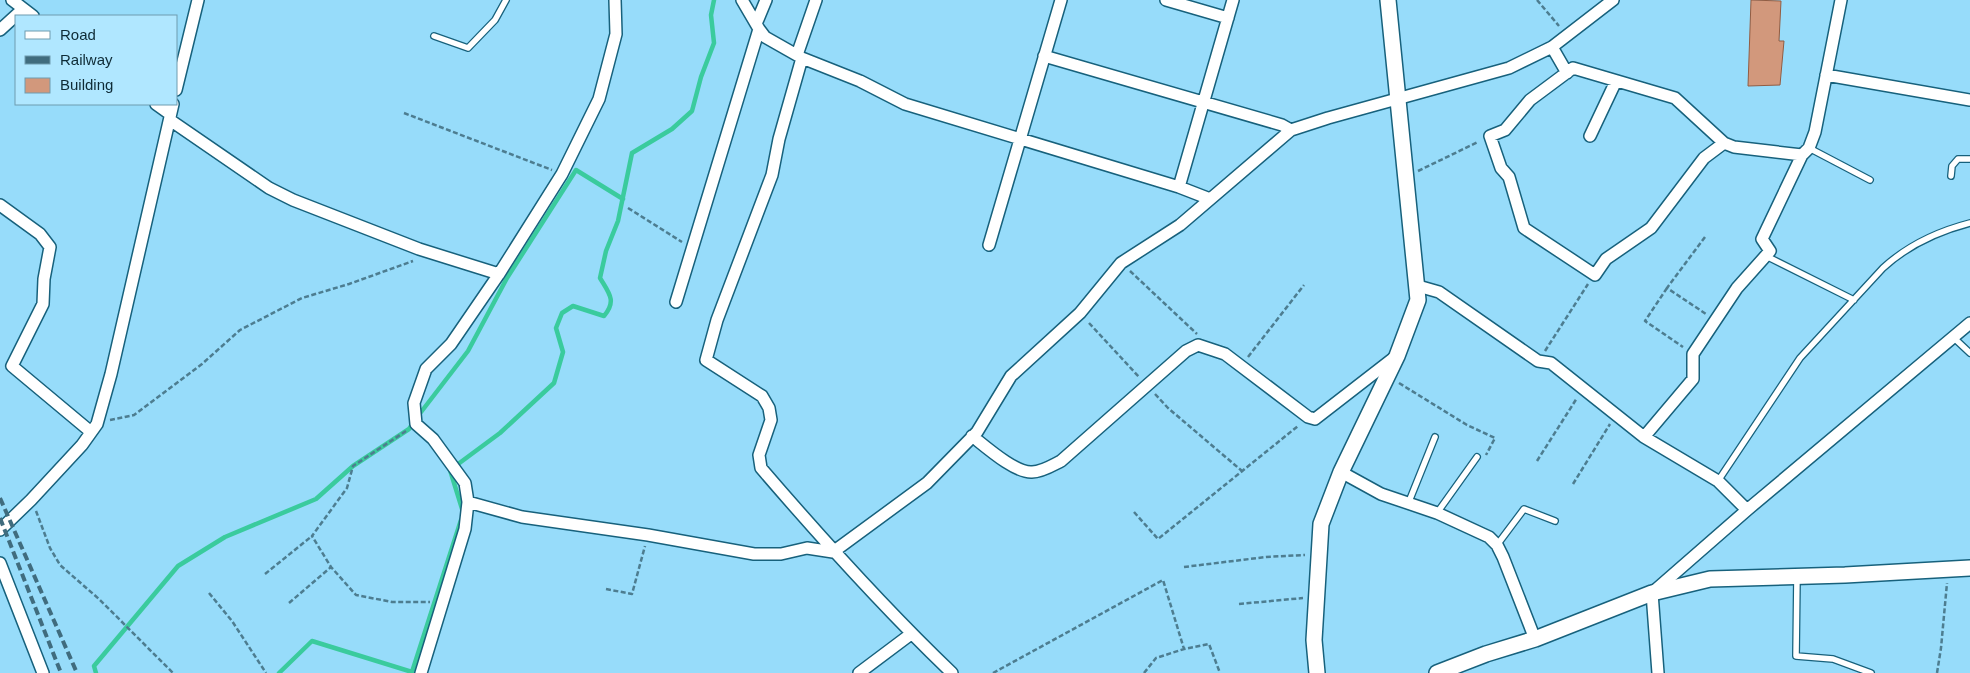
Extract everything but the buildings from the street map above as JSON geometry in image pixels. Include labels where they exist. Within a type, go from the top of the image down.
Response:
[{"type":"street","points":[[178,82],[198,0]]},
{"type":"street","points":[[421,673],[465,529],[468,502],[465,483],[433,439],[416,424],[414,403],[426,369],[451,344],[499,274],[562,174],[599,99],[616,34],[615,0]]},
{"type":"street","points":[[742,0],[765,37],[799,57],[860,81],[905,104],[1179,187],[1210,199]]},
{"type":"street","points":[[676,302],[766,0]]},
{"type":"street","points":[[816,0],[799,57],[772,175],[717,320],[706,360],[762,396],[769,408],[770,420],[759,455],[761,468],[834,552],[911,634],[952,673]]},
{"type":"street","points":[[989,245],[1061,0]]},
{"type":"street","points":[[1166,0],[1228,18]]},
{"type":"street","points":[[1179,187],[1233,0]]},
{"type":"street","points":[[1317,673],[1314,640],[1322,524],[1341,472],[1397,356],[1418,300],[1388,0]]},
{"type":"street","points":[[468,502],[522,518],[648,535],[754,554],[781,554],[807,548],[834,552],[927,483],[972,436],[1011,376],[1080,313],[1121,263],[1180,224],[1291,130],[1398,98],[1509,68],[1552,47],[1613,0]]},
{"type":"street","points":[[1644,437],[1693,378],[1693,354],[1737,288],[1770,251],[1762,239],[1815,132],[1841,0]]},
{"type":"street","points":[[0,30],[19,3],[32,15]]},
{"type":"street","points":[[1552,47],[1567,73]]},
{"type":"street","points":[[1044,56],[1282,125],[1291,130]]},
{"type":"street","points":[[1724,143],[1704,158],[1651,228],[1606,259],[1595,275],[1524,228],[1509,177],[1501,168],[1490,136],[1505,130],[1530,100],[1573,68],[1675,98],[1724,143],[1734,146],[1806,151]]},
{"type":"street","points":[[1826,75],[1970,100]]},
{"type":"street","points":[[1590,136],[1616,81]]},
{"type":"street","points":[[158,105],[171,113],[269,188],[293,200],[425,251],[499,274]]},
{"type":"street","points":[[0,530],[82,446],[94,428],[111,374],[171,113]]},
{"type":"street","points":[[0,205],[40,234],[50,247],[44,279],[43,304],[12,366],[94,428]]},
{"type":"street","points":[[1418,286],[1439,292],[1538,360],[1552,363],[1644,437],[1718,481],[1747,510]]},
{"type":"street","points":[[1652,593],[1747,510],[1970,323]]},
{"type":"street","points":[[972,436],[1020,470],[1032,472],[1061,461],[1186,352],[1198,345],[1225,354],[1308,417],[1315,419],[1397,356]]},
{"type":"street","points":[[1341,472],[1381,494],[1437,513],[1489,537],[1503,557],[1535,639]]},
{"type":"street","points":[[0,563],[43,673]]},
{"type":"street","points":[[1437,673],[1486,654],[1535,639],[1652,593],[1710,579],[1970,568]]},
{"type":"street","points":[[1652,593],[1658,673]]},
{"type":"street","points":[[859,673],[911,634]]},
{"type":"lane","points":[[434,36],[468,48],[495,20],[506,0]]},
{"type":"lane","points":[[1806,151],[1870,180]]},
{"type":"lane","points":[[1951,176],[1952,166],[1958,158],[1970,159]]},
{"type":"lane","points":[[1718,481],[1800,358],[1896,256],[1953,227],[1970,223]]},
{"type":"lane","points":[[1766,256],[1854,300]]},
{"type":"lane","points":[[1954,338],[1970,353]]},
{"type":"lane","points":[[1408,504],[1435,436]]},
{"type":"lane","points":[[1437,513],[1477,457]]},
{"type":"lane","points":[[1496,545],[1524,509],[1555,521]]},
{"type":"lane","points":[[1798,576],[1796,656],[1833,659],[1871,673]]},
{"type":"path","points":[[1537,0],[1567,36]]},
{"type":"path","points":[[404,113],[562,174]]},
{"type":"path","points":[[1405,177],[1490,136]]},
{"type":"path","points":[[628,208],[692,248]]},
{"type":"path","points":[[1693,354],[1645,321],[1666,288],[1705,237]]},
{"type":"path","points":[[94,428],[134,415],[202,364],[240,330],[302,298],[412,262],[425,251]]},
{"type":"path","points":[[1121,263],[1215,350]]},
{"type":"path","points":[[1538,360],[1595,275]]},
{"type":"path","points":[[1241,366],[1304,285]]},
{"type":"path","points":[[1666,288],[1716,320]]},
{"type":"path","points":[[1080,313],[1168,408],[1242,471]]},
{"type":"path","points":[[1387,376],[1467,425],[1495,438],[1485,458]]},
{"type":"path","points":[[1537,461],[1583,388]]},
{"type":"path","points":[[1573,484],[1616,414]]},
{"type":"path","points":[[1134,512],[1158,539],[1308,417]]},
{"type":"path","points":[[265,574],[312,536],[347,488],[353,466],[416,424]]},
{"type":"path","points":[[31,500],[50,548],[60,565],[99,599],[173,673]]},
{"type":"path","points":[[606,589],[632,594],[648,535]]},
{"type":"path","points":[[312,536],[330,567],[356,595],[392,602],[442,602]]},
{"type":"path","points":[[1184,567],[1266,557],[1320,554]]},
{"type":"path","points":[[289,602],[330,567]]},
{"type":"path","points":[[1937,673],[1948,570]]},
{"type":"path","points":[[993,673],[1162,580],[1184,650]]},
{"type":"path","points":[[209,593],[232,621],[266,673]]},
{"type":"path","points":[[1239,604],[1317,597]]},
{"type":"path","points":[[1144,673],[1156,658],[1210,644],[1220,673]]},
{"type":"waterway","points":[[463,512],[450,470],[500,433],[554,383],[563,352],[556,328],[562,313],[573,306],[604,316],[608,311],[611,301],[600,278],[606,251],[618,221],[632,153],[672,129],[692,111],[701,77],[714,43],[711,15],[714,0]]},
{"type":"waterway","points":[[418,416],[468,351],[507,278],[576,170],[623,199]]},
{"type":"waterway","points":[[96,673],[94,666],[178,566],[225,537],[316,499],[353,466],[409,429],[413,423]]},
{"type":"waterway","points":[[279,673],[312,641],[412,672],[461,520]]},
{"type":"railway","points":[[0,498],[77,673]]},
{"type":"railway","points":[[0,518],[61,673]]}]
